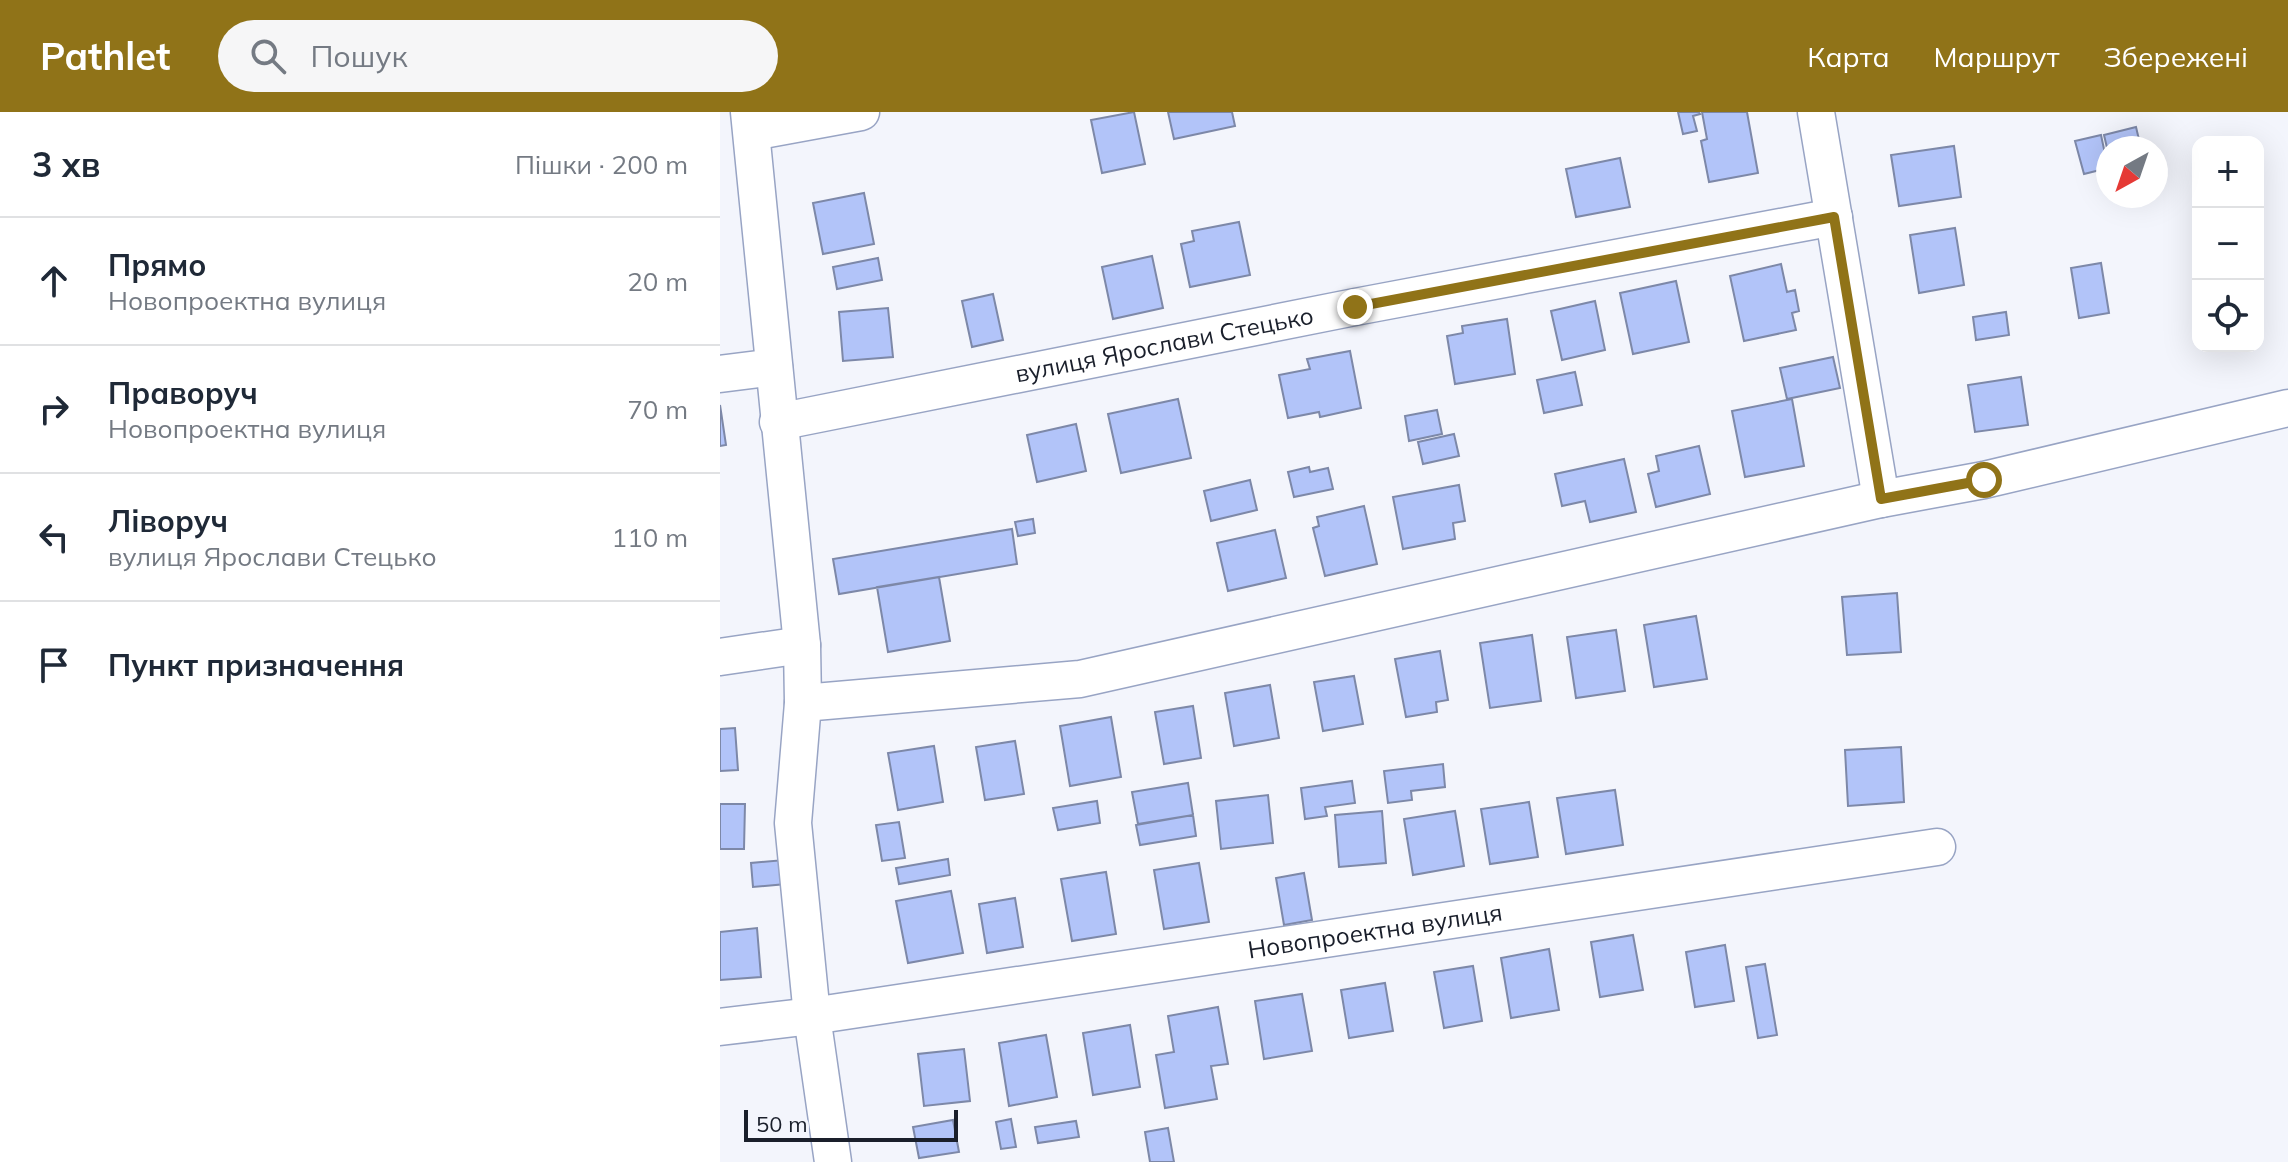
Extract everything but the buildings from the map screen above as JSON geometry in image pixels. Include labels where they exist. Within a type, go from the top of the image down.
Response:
[{"type":"street","points":[[833,1162],[812,1016],[793,823],[803,703],[802,645],[751,122],[861,112]]},
{"type":"street","points":[[1816,112],[1881,499]]},
{"type":"street","name":"вулиця Ярослави Стецько","points":[[778,422],[1355,307],[1834,217]]},
{"type":"street","points":[[720,374],[774,367]]},
{"type":"street","points":[[803,703],[1080,679],[1881,499],[1984,480],[2288,408]]},
{"type":"street","points":[[720,657],[802,645]]},
{"type":"street","name":"Новопроектна вулиця","points":[[720,1027],[812,1016],[1937,847]]},
{"type":"route","points":[[1355,307],[1834,217],[1881,499],[1984,480]]}]
